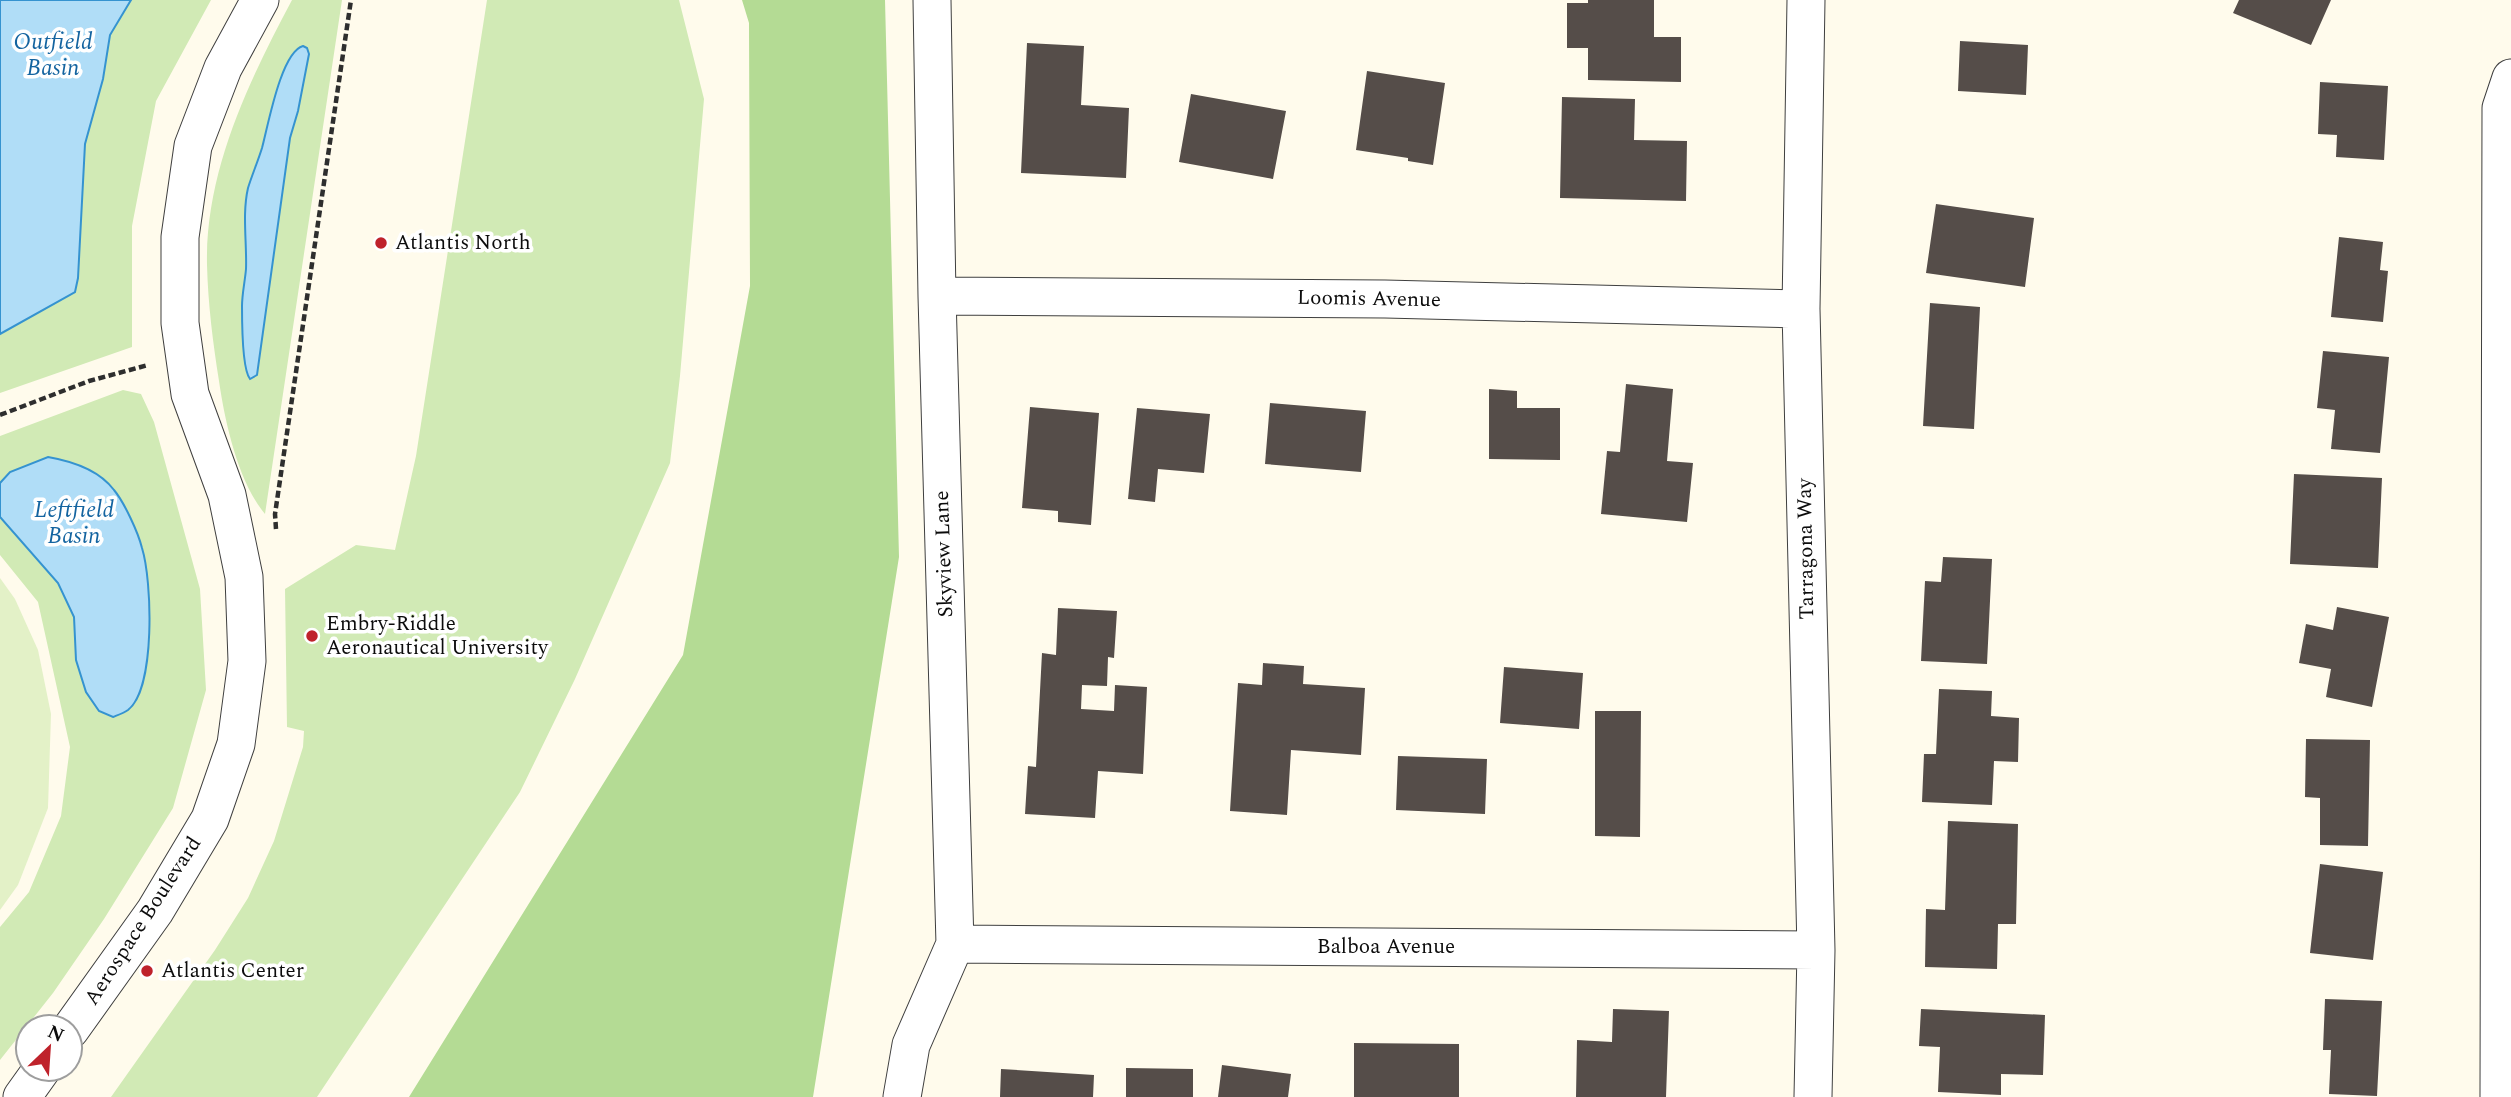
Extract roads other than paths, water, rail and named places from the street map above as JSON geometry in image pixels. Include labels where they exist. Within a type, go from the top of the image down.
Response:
[{"type":"street","name":"Aerospace Boulevard","points":[[82,1013],[155,911],[210,819],[236,744],[247,661],[244,578],[227,495],[190,394],[180,323],[180,237],[193,146],[223,68],[260,0]]},
{"type":"street","name":"Skyview Lane","points":[[902,1097],[911,1045],[955,944],[937,296],[932,0]]},
{"type":"street","name":"Tarragona Way","points":[[1806,0],[1801,309],[1816,950],[1813,1097]]},
{"type":"street","points":[[2498,1097],[2501,108],[2511,78]]},
{"type":"street","name":"Loomis Avenue","points":[[937,296],[1385,299],[1801,309]]},
{"type":"street","name":"Balboa Avenue","points":[[955,944],[1816,950]]},
{"type":"water","name":"Outfield Basin","points":[[0,0],[131,0],[110,35],[103,79],[85,144],[75,292],[0,334]]},
{"type":"water","points":[[303,46],[309,54],[290,138],[257,375],[250,379],[244,355],[242,322],[246,269],[246,198],[282,75],[295,51]]},
{"type":"water","name":"Leftfield Basin","points":[[48,457],[84,468],[108,483],[126,509],[142,548],[148,584],[147,658],[137,698],[128,710],[113,717],[99,711],[86,692],[76,660],[74,617],[58,583],[0,517],[0,483],[10,472]]},
{"type":"place","name":"Atlantis North","points":[[381,243]]},
{"type":"place","name":"Embry-Riddle Aeronautical University","points":[[312,636]]},
{"type":"place","name":"Atlantis Center","points":[[147,971]]}]
